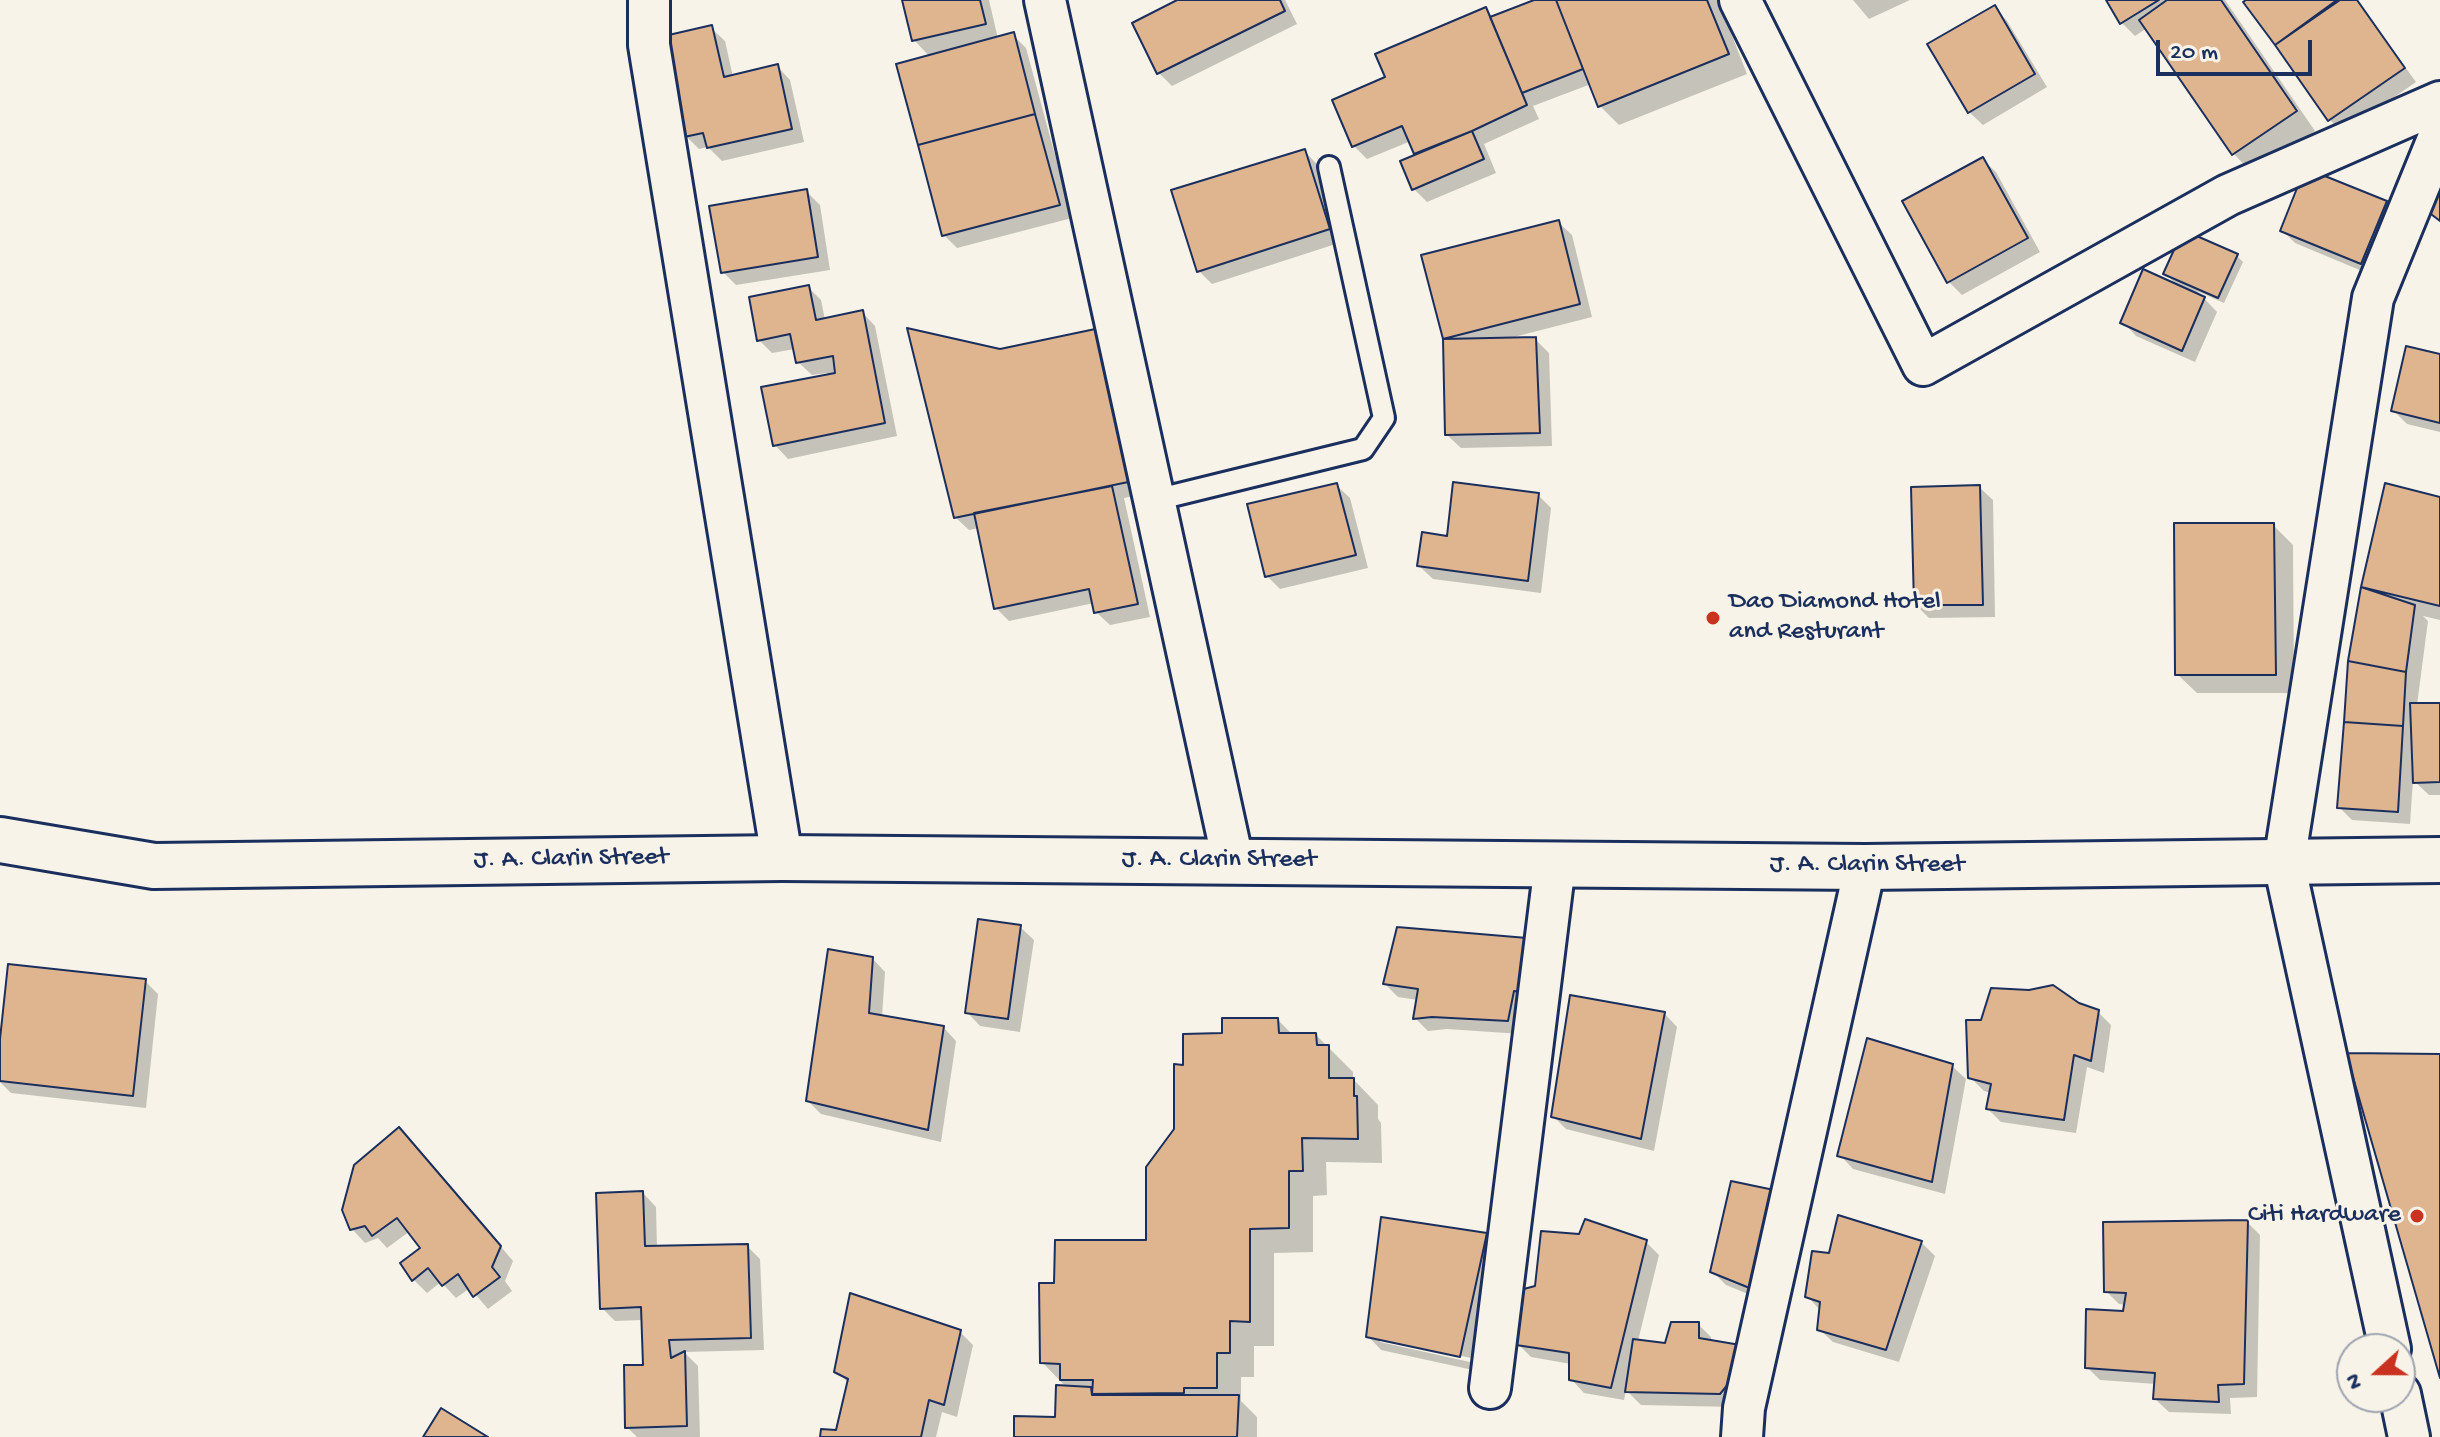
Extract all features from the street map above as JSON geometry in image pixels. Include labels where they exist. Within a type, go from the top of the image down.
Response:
[{"type":"main road","name":"J. A. Clarin Street","points":[[0,840],[154,866],[782,858],[1865,867],[2440,860]]},
{"type":"street","points":[[649,0],[649,45],[782,858]]},
{"type":"street","points":[[1045,0],[1233,861]]},
{"type":"street","points":[[1740,0],[1923,365],[2228,195],[2440,102]]},
{"type":"street","points":[[2387,1333],[2284,863],[2373,298],[2440,134]]},
{"type":"street","points":[[1490,1388],[1555,864]]},
{"type":"street","points":[[1742,1437],[1744,1408],[1865,867]]},
{"type":"street","points":[[2404,1413],[2409,1437]]},
{"type":"lane","points":[[1155,500],[1363,449],[1384,418],[1329,167]]},
{"type":"building","points":[[902,0],[980,0],[986,24],[912,41]]},
{"type":"building","points":[[1177,0],[1280,0],[1285,11],[1157,74],[1132,23]]},
{"type":"building","points":[[1534,0],[1556,0],[1583,69],[1522,93],[1490,17]]},
{"type":"building","points":[[1556,0],[1707,0],[1729,54],[1598,107]]},
{"type":"building","points":[[2106,0],[2159,0],[2120,24]]},
{"type":"building","points":[[2167,0],[2221,0],[2297,111],[2232,155],[2139,20]]},
{"type":"building","points":[[2337,0],[2275,45],[2243,2]]},
{"type":"building","points":[[2340,0],[2357,0],[2405,68],[2328,121],[2275,45]]},
{"type":"building","points":[[1995,5],[2035,74],[1968,113],[1927,44]]},
{"type":"building","points":[[1486,7],[1527,105],[1414,154],[1402,126],[1352,147],[1332,100],[1385,77],[1375,54]]},
{"type":"building","points":[[712,25],[724,77],[778,64],[792,129],[707,148],[703,133],[684,137],[660,37]]},
{"type":"building","points":[[1014,32],[1035,114],[918,145],[896,64]]},
{"type":"building","points":[[1035,114],[1060,205],[942,236],[918,145]]},
{"type":"building","points":[[1472,131],[1484,159],[1412,190],[1400,161]]},
{"type":"building","points":[[1305,149],[1330,229],[1197,272],[1171,190]]},
{"type":"building","points":[[1983,157],[2028,238],[1947,283],[1902,201]]},
{"type":"building","points":[[2305,168],[2387,201],[2361,264],[2280,231]]},
{"type":"building","points":[[2440,186],[2440,221],[2423,208]]},
{"type":"building","points":[[807,189],[818,257],[721,273],[709,206]]},
{"type":"building","points":[[1559,220],[1580,304],[1443,339],[1421,255]]},
{"type":"building","points":[[2183,230],[2238,254],[2218,298],[2163,274]]},
{"type":"building","points":[[2143,269],[2205,297],[2182,351],[2120,323]]},
{"type":"building","points":[[809,285],[816,320],[863,310],[885,423],[773,446],[761,387],[835,373],[833,356],[796,363],[790,334],[757,341],[749,297]]},
{"type":"building","points":[[907,328],[1000,349],[1100,328],[1138,480],[954,518]]},
{"type":"building","points":[[1536,337],[1540,433],[1445,435],[1443,339]]},
{"type":"building","points":[[2406,346],[2440,354],[2440,423],[2391,411]]},
{"type":"building","points":[[1453,482],[1539,493],[1528,581],[1417,566],[1422,532],[1447,536]]},
{"type":"building","points":[[1337,483],[1356,555],[1265,577],[1247,504]]},
{"type":"building","points":[[2385,483],[2440,497],[2440,606],[2361,587]]},
{"type":"building","points":[[1980,485],[1983,605],[1914,605],[1911,487]]},
{"type":"building","points":[[1112,486],[1138,604],[1094,613],[1089,589],[994,609],[974,513]]},
{"type":"building","points":[[2174,523],[2274,523],[2276,675],[2175,675]]},
{"type":"building","points":[[2361,587],[2415,605],[2406,672],[2348,661]]},
{"type":"building","points":[[2348,661],[2406,672],[2403,726],[2344,722]]},
{"type":"building","points":[[2410,703],[2440,703],[2440,782],[2413,783]]},
{"type":"building","points":[[2344,722],[2403,726],[2398,812],[2337,808]]},
{"type":"building","points":[[978,919],[1021,925],[1008,1019],[965,1013]]},
{"type":"building","points":[[1397,927],[1527,938],[1531,994],[1514,991],[1508,1021],[1413,1019],[1418,989],[1383,984]]},
{"type":"building","points":[[828,949],[873,957],[869,1013],[944,1026],[928,1130],[806,1101]]},
{"type":"building","points":[[8,964],[146,979],[133,1096],[0,1081],[0,1039]]},
{"type":"building","points":[[2053,985],[2079,1003],[2099,1010],[2091,1061],[2074,1055],[2064,1120],[1986,1109],[1991,1084],[1968,1078],[1966,1020],[1981,1020],[1991,988],[2029,990]]},
{"type":"building","points":[[1570,995],[1665,1012],[1641,1139],[1551,1117]]},
{"type":"building","points":[[1222,1018],[1278,1018],[1279,1033],[1316,1033],[1317,1045],[1329,1045],[1329,1078],[1354,1078],[1358,1139],[1302,1138],[1303,1171],[1289,1171],[1289,1228],[1250,1229],[1250,1322],[1230,1321],[1230,1353],[1217,1353],[1217,1388],[1184,1388],[1184,1393],[1092,1394],[1093,1380],[1060,1380],[1060,1364],[1040,1363],[1039,1283],[1054,1283],[1055,1240],[1146,1240],[1146,1167],[1174,1129],[1174,1064],[1183,1065],[1183,1034],[1222,1033]]},
{"type":"building","points":[[1867,1038],[1953,1064],[1932,1182],[1837,1156]]},
{"type":"building","name":"Citi Hardware","points":[[2346,1053],[2440,1054],[2440,1378]]},
{"type":"building","points":[[399,1127],[501,1246],[492,1267],[500,1277],[473,1297],[458,1274],[442,1286],[428,1268],[412,1281],[400,1263],[420,1248],[397,1218],[372,1236],[365,1226],[350,1230],[342,1210],[354,1165]]},
{"type":"building","points":[[1731,1181],[1774,1190],[1752,1289],[1710,1272]]},
{"type":"building","points":[[643,1191],[645,1246],[748,1244],[751,1338],[669,1340],[671,1358],[685,1351],[687,1426],[625,1428],[624,1365],[643,1365],[641,1307],[600,1309],[596,1193]]},
{"type":"building","points":[[1838,1215],[1922,1241],[1886,1350],[1817,1330],[1820,1302],[1805,1297],[1812,1251],[1829,1253]]},
{"type":"building","points":[[1381,1217],[1487,1233],[1460,1357],[1366,1337]]},
{"type":"building","points":[[1585,1219],[1647,1240],[1611,1388],[1569,1380],[1569,1353],[1516,1345],[1520,1290],[1535,1286],[1541,1231],[1579,1234]]},
{"type":"building","points":[[2248,1220],[2244,1384],[2218,1385],[2219,1402],[2153,1399],[2155,1373],[2085,1368],[2086,1309],[2123,1311],[2126,1293],[2104,1292],[2103,1222]]},
{"type":"building","points":[[850,1293],[961,1330],[944,1405],[929,1400],[921,1437],[820,1437],[821,1429],[836,1430],[848,1379],[834,1372]]},
{"type":"building","points":[[1671,1322],[1699,1322],[1699,1338],[1758,1348],[1720,1394],[1625,1392],[1633,1339],[1665,1343]]},
{"type":"building","points":[[1056,1385],[1091,1387],[1092,1395],[1239,1395],[1237,1437],[1014,1437],[1014,1416],[1055,1417]]},
{"type":"building","points":[[441,1408],[488,1437],[423,1437]]},
{"type":"place","name":"Dao Diamond Hotel and Resturant","points":[[1713,618]]},
{"type":"place","name":"Citi Hardware","points":[[2417,1216]]}]
